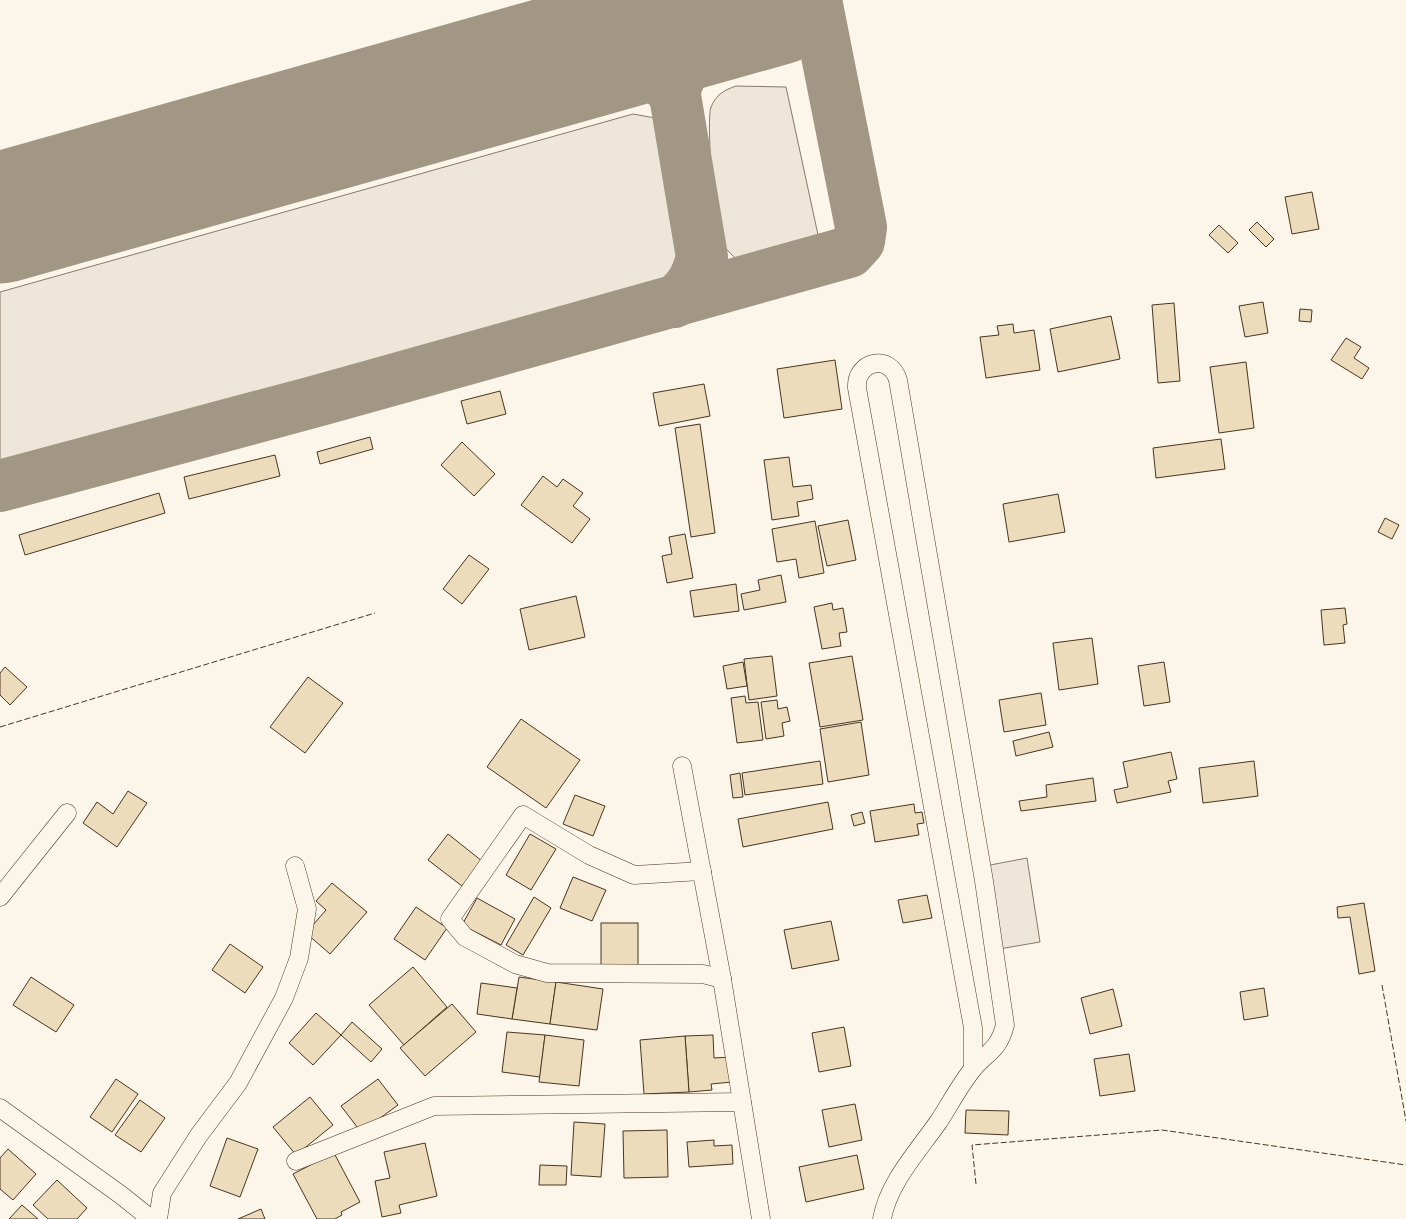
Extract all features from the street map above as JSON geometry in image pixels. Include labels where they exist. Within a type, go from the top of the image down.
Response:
[{"type":"street","points":[[882,1219],[884,1205],[896,1184],[973,1069],[992,1052],[1002,1037],[1005,1024],[984,881],[898,380],[896,374],[887,365],[875,362],[868,364],[858,374],[857,388],[972,1028],[973,1069]]},
{"type":"street","points":[[682,766],[722,979],[761,1219]]},
{"type":"street","points":[[0,897],[67,813]]},
{"type":"street","points":[[702,871],[634,875],[589,855],[523,815],[450,919],[465,937],[515,964],[547,973],[703,974],[722,979]]},
{"type":"street","points":[[158,1219],[162,1193],[199,1135],[238,1083],[284,998],[300,958],[307,909],[295,866]]},
{"type":"street","points":[[296,1161],[434,1106],[742,1102]]},
{"type":"street","points":[[0,1108],[121,1195],[151,1219]]},
{"type":"shaded area","points":[[736,86],[786,87],[820,244],[764,264],[748,265],[734,257],[724,245],[717,227],[709,131],[711,107],[715,99],[728,89]]},
{"type":"shaded area","points":[[633,114],[655,118],[668,131],[686,265],[680,276],[668,285],[0,474],[0,292]]},
{"type":"shaded area","points":[[1027,858],[1040,942],[999,949],[985,866]]},
{"type":"building","points":[[1312,192],[1319,229],[1292,234],[1285,197]]},
{"type":"building","points":[[1257,222],[1274,239],[1266,247],[1249,230]]},
{"type":"building","points":[[1219,225],[1238,243],[1228,253],[1209,235]]},
{"type":"building","points":[[1263,302],[1268,333],[1245,337],[1239,306]]},
{"type":"building","points":[[1174,303],[1180,381],[1158,383],[1152,305]]},
{"type":"building","points":[[1300,309],[1312,310],[1311,322],[1299,321]]},
{"type":"building","points":[[1111,316],[1120,359],[1058,372],[1050,329]]},
{"type":"building","points":[[1013,324],[1014,333],[1034,330],[1040,370],[986,378],[980,337],[999,335],[997,326]]},
{"type":"building","points":[[1346,338],[1361,347],[1354,358],[1369,368],[1362,379],[1331,360]]},
{"type":"building","points":[[835,360],[842,409],[784,418],[777,369]]},
{"type":"building","points":[[1246,362],[1254,428],[1219,433],[1210,367]]},
{"type":"building","points":[[704,384],[710,416],[659,426],[653,393]]},
{"type":"building","points":[[500,391],[506,414],[467,424],[461,401]]},
{"type":"building","points":[[700,424],[715,533],[691,537],[675,428]]},
{"type":"building","points":[[370,437],[373,449],[320,464],[317,452]]},
{"type":"building","points":[[1221,439],[1225,469],[1156,478],[1153,448]]},
{"type":"building","points":[[462,442],[495,474],[474,496],[441,465]]},
{"type":"building","points":[[275,455],[280,476],[189,499],[184,477]]},
{"type":"building","points":[[789,457],[793,487],[811,485],[813,499],[797,502],[799,516],[772,520],[764,460]]},
{"type":"building","points":[[543,476],[557,487],[563,479],[583,493],[573,506],[590,519],[572,543],[521,505]]},
{"type":"building","points":[[159,493],[165,513],[25,555],[19,535]]},
{"type":"building","points":[[1058,494],[1065,532],[1009,542],[1003,504]]},
{"type":"building","points":[[1385,518],[1399,525],[1392,539],[1378,532]]},
{"type":"building","points":[[848,520],[856,560],[827,566],[818,526]]},
{"type":"building","points":[[815,521],[824,573],[799,578],[796,559],[777,562],[772,529]]},
{"type":"building","points":[[685,534],[693,578],[667,583],[662,556],[672,554],[669,537]]},
{"type":"building","points":[[469,555],[489,569],[462,604],[443,589]]},
{"type":"building","points":[[781,575],[786,602],[744,610],[741,594],[760,590],[758,580]]},
{"type":"building","points":[[736,584],[739,611],[694,617],[690,591]]},
{"type":"building","points":[[576,596],[585,637],[529,650],[520,609]]},
{"type":"building","points":[[832,603],[833,610],[843,608],[847,632],[839,633],[841,646],[822,649],[814,607]]},
{"type":"building","points":[[1345,608],[1347,624],[1343,625],[1345,643],[1324,645],[1321,610]]},
{"type":"building","points":[[1092,638],[1098,684],[1059,690],[1053,643]]},
{"type":"building","points":[[772,656],[777,696],[749,700],[744,659]]},
{"type":"building","points":[[852,656],[863,720],[820,727],[809,663]]},
{"type":"building","points":[[743,662],[747,686],[727,689],[723,666]]},
{"type":"building","points":[[1164,662],[1170,702],[1144,706],[1138,666]]},
{"type":"building","points":[[5,667],[27,687],[10,705],[0,695],[0,673]]},
{"type":"building","points":[[308,677],[343,703],[305,753],[270,727]]},
{"type":"building","points":[[1041,693],[1046,725],[1004,732],[999,700]]},
{"type":"building","points":[[745,696],[746,703],[758,702],[763,740],[737,743],[731,698]]},
{"type":"building","points":[[777,700],[778,709],[787,707],[790,721],[782,723],[784,736],[766,739],[761,702]]},
{"type":"building","points":[[521,719],[580,760],[546,808],[487,767]]},
{"type":"building","points":[[861,722],[869,775],[828,782],[820,729]]},
{"type":"building","points":[[1049,732],[1053,747],[1016,756],[1013,741]]},
{"type":"building","points":[[1171,752],[1177,779],[1168,781],[1171,792],[1117,803],[1114,790],[1128,787],[1123,762]]},
{"type":"building","points":[[820,761],[823,784],[745,795],[742,773]]},
{"type":"building","points":[[1254,761],[1258,796],[1203,803],[1199,768]]},
{"type":"building","points":[[740,773],[743,797],[733,798],[730,775]]},
{"type":"building","points":[[1093,778],[1096,801],[1021,811],[1019,801],[1047,797],[1046,785]]},
{"type":"building","points":[[128,791],[147,803],[117,847],[83,823],[97,802],[113,814]]},
{"type":"building","points":[[575,795],[605,806],[593,836],[563,824]]},
{"type":"building","points":[[828,802],[833,829],[743,847],[738,819]]},
{"type":"building","points":[[914,804],[915,813],[922,812],[924,823],[917,824],[919,835],[875,842],[870,811]]},
{"type":"building","points":[[862,812],[865,823],[854,826],[851,815]]},
{"type":"building","points":[[448,834],[482,861],[462,886],[428,860]]},
{"type":"building","points":[[530,834],[556,849],[531,890],[506,875]]},
{"type":"building","points":[[573,877],[606,890],[592,921],[560,908]]},
{"type":"building","points":[[332,883],[367,912],[330,954],[306,933],[326,910],[316,901]]},
{"type":"building","points":[[927,895],[932,918],[903,923],[898,900]]},
{"type":"building","points":[[534,897],[551,908],[523,955],[506,945]]},
{"type":"building","points":[[477,898],[515,919],[501,945],[462,925]]},
{"type":"building","points":[[1364,903],[1375,971],[1359,974],[1350,917],[1338,918],[1337,907]]},
{"type":"building","points":[[416,907],[447,928],[425,960],[394,939]]},
{"type":"building","points":[[831,921],[839,960],[792,969],[784,930]]},
{"type":"building","points":[[601,923],[638,923],[638,968],[601,968]]},
{"type":"building","points":[[230,944],[263,967],[245,993],[212,970]]},
{"type":"building","points":[[413,967],[447,1007],[404,1045],[369,1005]]},
{"type":"building","points":[[31,977],[74,1005],[56,1032],[13,1005]]},
{"type":"building","points":[[519,977],[556,982],[550,1024],[512,1019]]},
{"type":"building","points":[[556,982],[603,989],[597,1030],[550,1024]]},
{"type":"building","points":[[481,983],[517,988],[512,1019],[477,1014]]},
{"type":"building","points":[[1264,988],[1268,1016],[1244,1020],[1240,992]]},
{"type":"building","points":[[1113,989],[1122,1026],[1090,1034],[1081,998]]},
{"type":"building","points":[[452,1004],[476,1032],[425,1076],[400,1048]]},
{"type":"building","points":[[316,1013],[341,1035],[313,1065],[289,1043]]},
{"type":"building","points":[[352,1022],[382,1049],[371,1062],[341,1035]]},
{"type":"building","points":[[844,1027],[851,1066],[819,1072],[812,1033]]},
{"type":"building","points":[[507,1032],[545,1035],[540,1077],[502,1072]]},
{"type":"building","points":[[545,1035],[584,1040],[579,1086],[539,1082]]},
{"type":"building","points":[[713,1035],[714,1058],[731,1057],[732,1082],[711,1084],[712,1090],[689,1092],[685,1036]]},
{"type":"building","points":[[685,1036],[689,1092],[644,1094],[640,1040]]},
{"type":"building","points":[[1129,1054],[1135,1091],[1100,1096],[1094,1059]]},
{"type":"building","points":[[116,1079],[138,1094],[112,1132],[90,1117]]},
{"type":"building","points":[[378,1079],[398,1105],[361,1132],[341,1106]]},
{"type":"building","points":[[310,1097],[333,1125],[296,1155],[273,1127]]},
{"type":"building","points":[[140,1100],[165,1118],[141,1152],[115,1135]]},
{"type":"building","points":[[855,1104],[862,1140],[829,1147],[822,1110]]},
{"type":"building","points":[[966,1110],[1009,1111],[1008,1135],[965,1133]]},
{"type":"building","points":[[574,1122],[605,1124],[601,1177],[571,1175]]},
{"type":"building","points":[[667,1130],[668,1177],[624,1178],[623,1131]]},
{"type":"building","points":[[227,1138],[258,1149],[240,1197],[210,1186]]},
{"type":"building","points":[[714,1140],[714,1146],[732,1145],[733,1164],[689,1167],[687,1142]]},
{"type":"building","points":[[425,1143],[437,1196],[399,1205],[401,1213],[382,1217],[375,1181],[390,1178],[384,1152]]},
{"type":"building","points":[[8,1149],[36,1174],[13,1200],[0,1189],[0,1158]]},
{"type":"building","points":[[334,1153],[360,1202],[341,1212],[342,1215],[335,1219],[317,1219],[293,1174]]},
{"type":"building","points":[[857,1155],[864,1189],[806,1202],[799,1167]]},
{"type":"building","points":[[540,1165],[567,1166],[566,1185],[539,1185]]},
{"type":"building","points":[[57,1180],[87,1208],[77,1219],[48,1219],[33,1205]]},
{"type":"building","points":[[22,1205],[38,1219],[9,1219]]},
{"type":"building","points":[[261,1209],[265,1219],[238,1219]]},
{"type":"taxiway","points":[[659,0],[702,257],[692,282],[674,302]]},
{"type":"taxiway","points":[[674,93],[682,71],[692,52],[719,15],[698,9],[680,0]]},
{"type":"taxiway","points":[[0,486],[324,399],[849,252],[859,241],[861,227],[816,0]]},
{"type":"taxiway","points":[[601,49],[624,55],[642,64],[658,76],[674,93]]},
{"type":"runway","points":[[0,218],[774,0]]},
{"type":"fence","points":[[0,727],[375,613]]},
{"type":"fence","points":[[1382,985],[1406,1121]]},
{"type":"fence","points":[[976,1184],[972,1145],[1162,1130],[1406,1165]]}]
